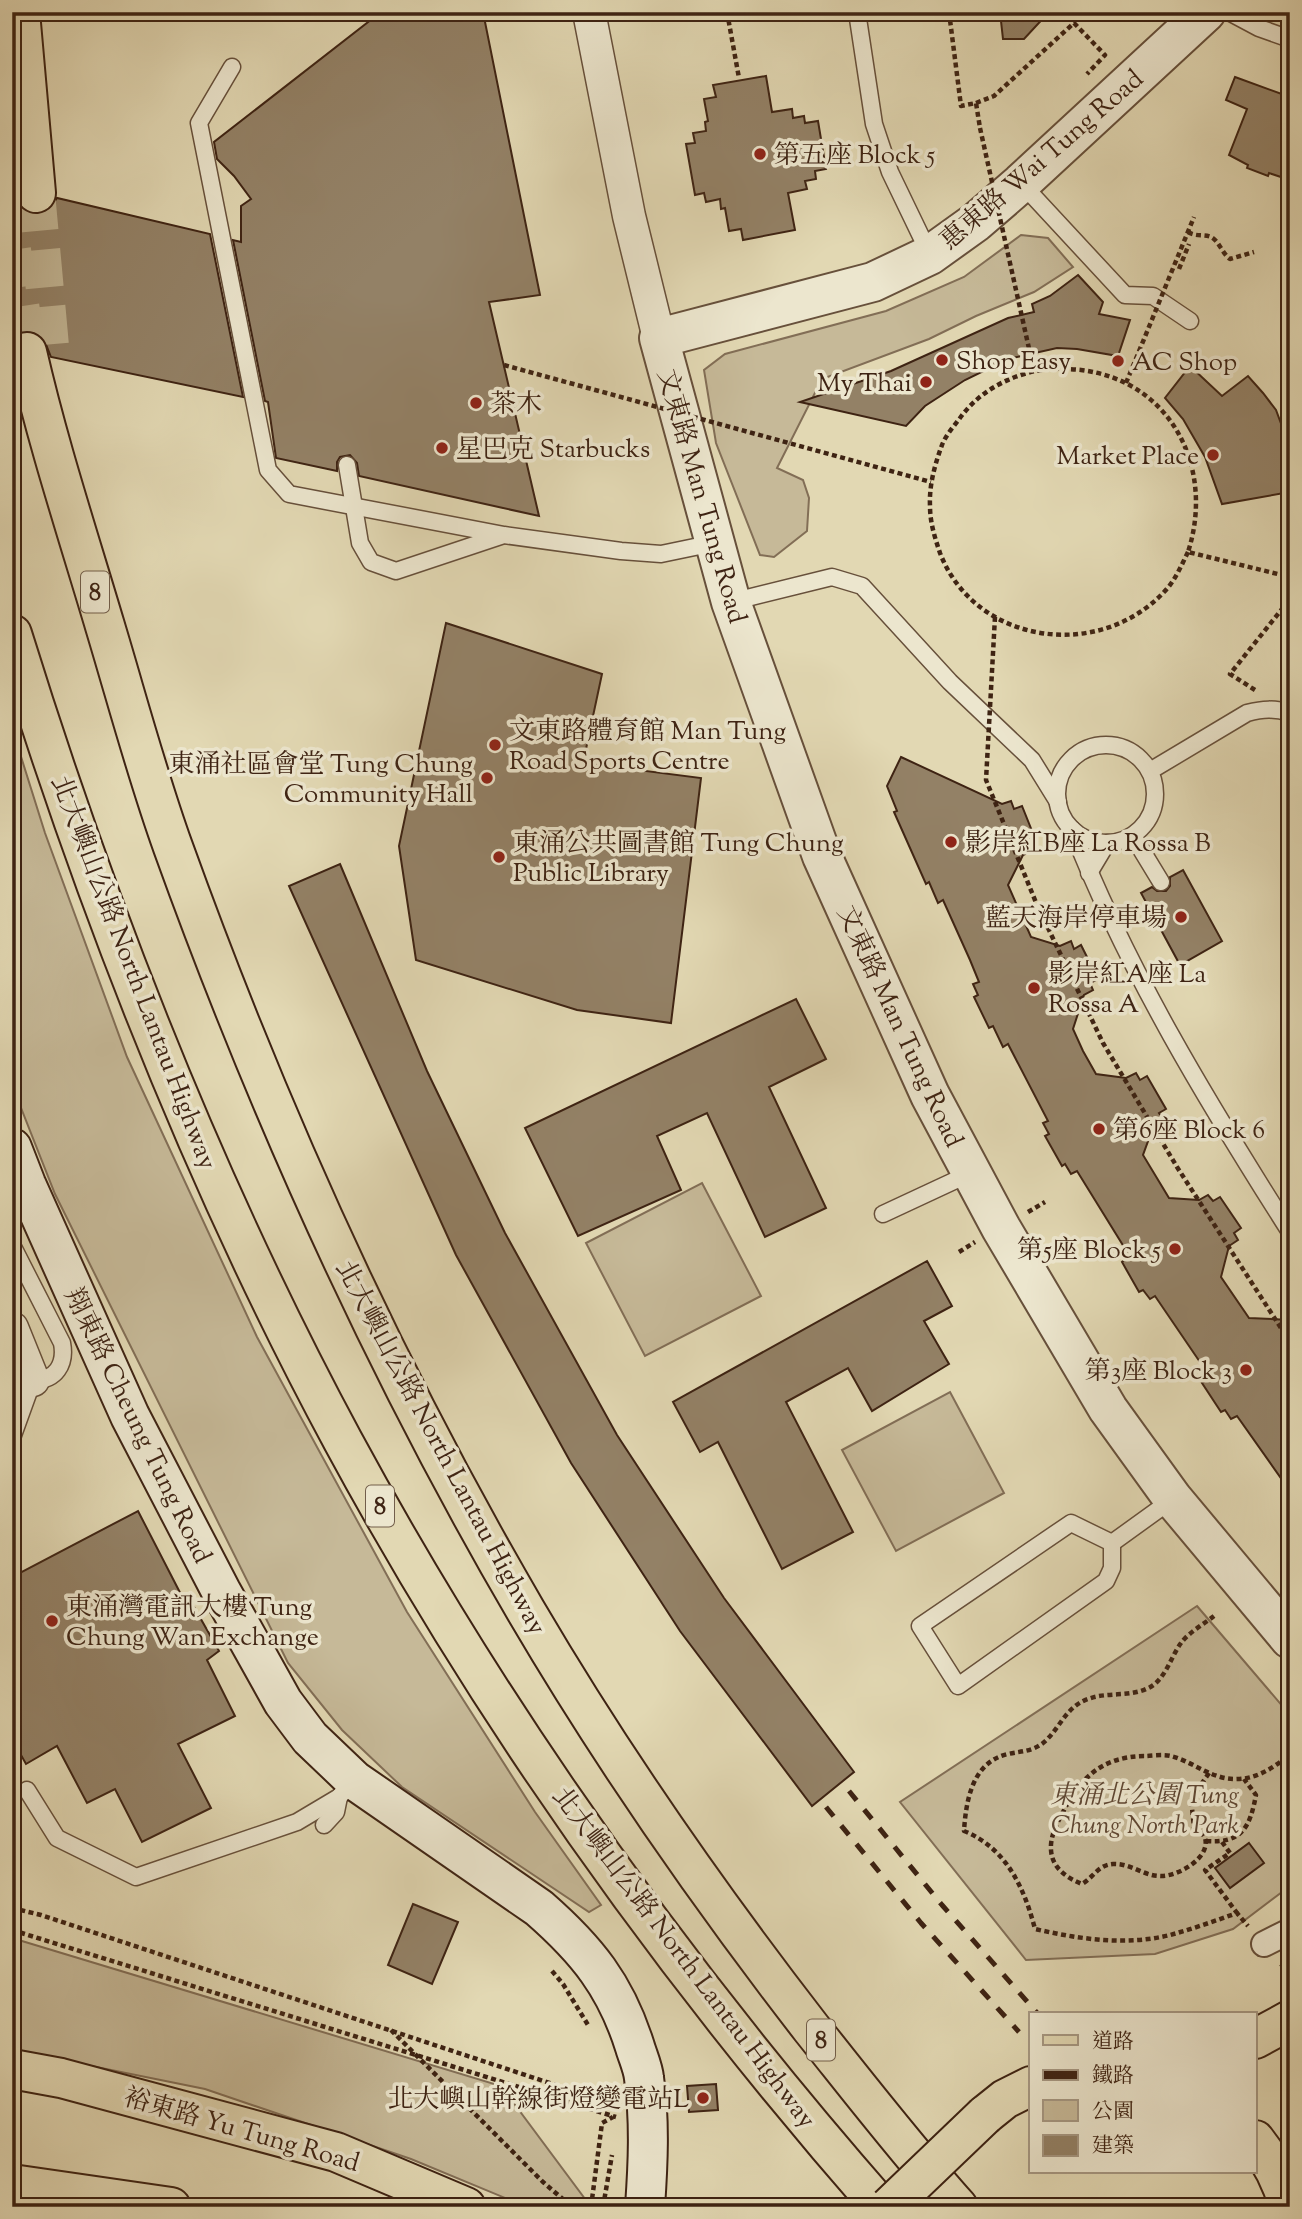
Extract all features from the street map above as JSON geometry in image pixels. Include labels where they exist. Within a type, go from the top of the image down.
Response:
[{"type":"main road","points":[[20,12],[36,193]]},
{"type":"main road","name":"北大嶼山公路 North Lantau Highway","points":[[39,355],[69,506],[171,842],[242,1031],[337,1251],[415,1409],[528,1614],[615,1752],[692,1866],[741,1936],[824,2043],[958,2207]]},
{"type":"main road","name":"北大嶼山公路 North Lantau Highway","points":[[12,634],[93,877],[170,1076],[267,1291],[349,1451],[460,1642],[553,1783],[680,1960],[822,2140],[881,2207]]},
{"type":"main road","points":[[1256,2038],[1290,2020]]},
{"type":"main road","name":"裕東路 Yu Tung Road","points":[[12,2069],[74,2082],[336,2152],[466,2207]]},
{"type":"main road","points":[[889,2207],[985,2115],[1005,2099],[1029,2087]]},
{"type":"main road","points":[[1256,2141],[1269,2159],[1284,2189],[1289,2207]]},
{"type":"main road","points":[[12,2184],[171,2207]]},
{"type":"street","name":"文東路 Man Tung Road","points":[[589,12],[626,202],[714,543],[731,602],[822,856],[930,1095],[1000,1228],[1108,1409],[1174,1499],[1290,1639]]},
{"type":"street","name":"惠東路 Wai Tung Road","points":[[659,338],[873,282],[930,255],[976,222],[1021,183],[1206,12]]},
{"type":"street","name":"翔東路 Cheung Tung Road","points":[[12,1148],[130,1416],[221,1591],[283,1702],[346,1789],[458,1854],[539,1908],[573,1940],[610,1987],[625,2015],[644,2076],[649,2148],[645,2207]]},
{"type":"street","points":[[12,1328],[33,1380]]},
{"type":"street","points":[[1264,1944],[1290,1931]]},
{"type":"lane","points":[[857,12],[874,124],[890,172],[930,255]]},
{"type":"lane","points":[[1229,12],[1259,28],[1290,39]]},
{"type":"lane","points":[[232,67],[199,123],[268,470],[289,494],[504,535],[621,551],[661,554],[714,543]]},
{"type":"lane","points":[[1021,183],[1125,296],[1153,296],[1190,321]]},
{"type":"lane","points":[[347,465],[360,543],[371,562],[396,571],[504,535]]},
{"type":"lane","points":[[731,602],[832,577],[862,586],[950,682],[1032,760],[1072,829],[1089,873],[1129,958],[1212,1111],[1290,1232]]},
{"type":"lane","points":[[1150,771],[1247,713],[1276,709],[1289,712]]},
{"type":"lane","points":[[1058,802],[1057,790],[1065,767],[1077,755],[1092,747],[1109,745],[1125,749],[1140,758],[1150,771],[1155,800],[1148,820],[1133,836],[1107,843],[1094,842],[1072,829]]},
{"type":"lane","points":[[1032,760],[1065,767]]},
{"type":"lane","points":[[1133,836],[1161,882]]},
{"type":"lane","points":[[1089,873],[1107,843]]},
{"type":"lane","points":[[883,1214],[971,1173]]},
{"type":"lane","points":[[12,1245],[62,1343],[65,1356],[60,1370],[44,1381],[33,1380],[12,1437]]},
{"type":"lane","points":[[1112,1543],[1174,1499]]},
{"type":"lane","points":[[1072,1523],[1112,1543],[1112,1568],[1106,1581],[958,1686],[920,1626],[1072,1523]]},
{"type":"lane","points":[[27,1790],[57,1838],[136,1877],[297,1822],[346,1789]]},
{"type":"lane","points":[[324,1825],[337,1812],[346,1789]]},
{"type":"path","points":[[727,12],[739,78]]},
{"type":"path","points":[[949,12],[961,106],[994,96],[1074,23],[1105,55]]},
{"type":"path","points":[[976,103],[1034,371]]},
{"type":"path","points":[[1126,383],[1195,218]]},
{"type":"path","points":[[1188,233],[1214,239],[1224,255],[1230,259],[1254,251]]},
{"type":"path","points":[[1179,269],[1189,244]]},
{"type":"path","points":[[504,365],[931,482]]},
{"type":"path","points":[[1059,367],[1098,372],[1126,383],[1150,399],[1170,420],[1193,465],[1198,491],[1195,533],[1178,573],[1164,592],[1145,610],[1118,625],[1085,635],[1035,633],[995,617],[963,590],[945,564],[933,534],[929,508],[931,482],[943,441],[968,407],[987,391],[1008,379],[1034,371],[1059,367]]},
{"type":"path","points":[[1188,552],[1290,577]]},
{"type":"path","points":[[1289,712],[1230,674],[1290,599]]},
{"type":"path","points":[[995,617],[986,780],[1037,905],[1103,1043],[1177,1167],[1290,1342]]},
{"type":"path","points":[[1214,1616],[1181,1642],[1160,1678],[1147,1689],[1090,1698],[1073,1706],[1042,1743],[1027,1752],[1005,1755],[989,1763],[972,1782],[965,1810],[964,1831],[988,1844],[1008,1864],[1021,1886],[1035,1929],[1074,1938],[1110,1941],[1167,1936],[1237,1913]]},
{"type":"path","points":[[1209,1773],[1191,1799],[1194,1827],[1204,1835],[1206,1841],[1204,1852],[1199,1859],[1165,1877],[1155,1876],[1138,1868],[1112,1864],[1101,1867],[1093,1878],[1082,1884],[1071,1880],[1059,1870],[1051,1851],[1055,1829],[1072,1793],[1089,1774],[1109,1762],[1136,1756],[1170,1755],[1219,1777],[1244,1779],[1275,1766],[1290,1755]]},
{"type":"path","points":[[1206,1841],[1233,1839],[1247,1828],[1256,1795],[1244,1779]]},
{"type":"path","points":[[1221,1841],[1230,1853],[1205,1870],[1264,1944]]},
{"type":"path","points":[[12,1908],[41,1915],[614,2104]]},
{"type":"path","points":[[12,1930],[621,2119]]},
{"type":"path","points":[[390,2030],[543,2182],[572,2207]]},
{"type":"path","points":[[591,2207],[602,2123],[614,2116]]},
{"type":"green space","points":[[1021,235],[1048,238],[1073,267],[1034,292],[929,339],[822,379],[777,468],[803,480],[809,498],[807,531],[774,557],[760,555],[716,443],[704,370],[725,354],[886,311],[964,277]]},
{"type":"green space","points":[[12,728],[45,833],[127,1057],[257,1337],[407,1612],[535,1812],[601,1905],[589,1912],[402,1787],[342,1730],[288,1663],[55,1194],[12,1085]]},
{"type":"green space","points":[[702,1183],[761,1296],[645,1356],[586,1243]]},
{"type":"green space","points":[[950,1392],[1004,1493],[896,1551],[842,1450]]},
{"type":"green space","name":"東涌北公園 Tung Chung North Park","points":[[1197,1606],[1290,1715],[1290,1886],[1233,1929],[1155,1954],[1026,1960],[900,1802]]},
{"type":"green space","points":[[12,1938],[501,2086],[591,2207],[527,2207],[411,2159],[205,2089],[12,2050]]},
{"type":"building","points":[[381,12],[483,12],[540,295],[489,302],[539,516],[359,476],[357,463],[350,455],[340,457],[337,471],[276,458],[268,402],[265,401],[233,240],[241,242],[241,206],[251,199],[217,159],[214,142]]},
{"type":"building","points":[[1000,12],[1049,12],[1024,39],[1003,39]]},
{"type":"building","name":"第五座 Block 5","points":[[766,76],[772,112],[792,109],[793,118],[804,116],[805,123],[818,121],[826,169],[815,171],[816,179],[805,181],[807,189],[788,193],[795,230],[743,240],[741,229],[729,231],[725,208],[721,209],[720,199],[706,202],[704,193],[695,195],[686,144],[695,143],[693,133],[706,131],[705,122],[708,121],[704,99],[716,97],[713,85]]},
{"type":"building","points":[[1235,77],[1290,97],[1290,180],[1247,168],[1248,165],[1229,155],[1247,109],[1226,100]]},
{"type":"building","points":[[12,187],[18,205],[27,213],[37,215],[48,211],[57,198],[210,234],[243,397],[51,357],[43,337],[34,331],[23,331],[12,336]]},
{"type":"building","points":[[1078,275],[1103,302],[1099,314],[1130,320],[1118,356],[1057,348],[1008,359],[965,380],[925,406],[906,426],[800,402],[891,371],[1008,318],[1034,312],[1032,304],[1050,296]]},
{"type":"building","points":[[1190,366],[1222,396],[1248,376],[1263,393],[1276,410],[1290,448],[1290,492],[1222,504],[1205,457],[1183,419],[1165,398]]},
{"type":"building","points":[[446,623],[602,674],[583,763],[701,778],[671,1023],[577,1010],[416,960],[399,846]]},
{"type":"building","points":[[901,757],[1002,804],[1011,801],[1014,809],[1022,806],[1036,841],[1029,844],[1032,851],[1023,855],[1008,885],[1031,937],[1060,946],[1071,941],[1074,949],[1081,945],[1098,979],[1090,983],[1093,990],[1084,995],[1073,1029],[1083,1051],[1096,1074],[1126,1078],[1136,1073],[1140,1080],[1147,1076],[1166,1109],[1159,1113],[1163,1119],[1154,1125],[1143,1155],[1169,1198],[1199,1200],[1208,1195],[1213,1201],[1220,1197],[1241,1228],[1234,1233],[1238,1240],[1229,1246],[1221,1277],[1249,1318],[1290,1320],[1290,1491],[1237,1416],[1231,1419],[1225,1410],[1221,1412],[1202,1383],[1205,1381],[1199,1372],[1204,1368],[1155,1296],[1150,1299],[1143,1290],[1139,1292],[1118,1251],[1124,1247],[1077,1171],[1071,1174],[1065,1164],[1062,1166],[1045,1136],[1049,1134],[1043,1123],[1048,1121],[1008,1044],[1003,1047],[993,1026],[989,1028],[974,997],[978,995],[973,984],[979,982],[970,960],[943,900],[938,903],[929,882],[926,884],[894,812],[897,811],[887,786]]},
{"type":"building","points":[[340,864],[427,1071],[505,1233],[617,1435],[724,1598],[854,1772],[812,1806],[680,1631],[571,1463],[456,1255],[289,886]]},
{"type":"building","name":"藍天海岸停車場","points":[[1183,870],[1222,941],[1180,965],[1141,893],[1152,887],[1157,891],[1166,891],[1170,886],[1170,877]]},
{"type":"building","points":[[796,999],[826,1059],[769,1087],[826,1208],[765,1237],[707,1113],[657,1136],[681,1190],[578,1236],[525,1128]]},
{"type":"building","points":[[927,1261],[952,1306],[924,1321],[949,1364],[872,1411],[848,1368],[786,1402],[853,1532],[782,1569],[718,1442],[700,1452],[673,1402]]},
{"type":"building","points":[[138,1511],[189,1610],[194,1607],[219,1651],[207,1660],[235,1716],[178,1744],[211,1808],[142,1842],[115,1789],[87,1803],[57,1746],[26,1764],[12,1739],[12,1577]]},
{"type":"building","points":[[1249,1843],[1264,1863],[1230,1888],[1215,1868]]},
{"type":"building","points":[[413,1904],[458,1922],[432,1984],[388,1965]]},
{"type":"building","name":"北大嶼山幹線街燈變電站L","points":[[716,2084],[718,2110],[689,2112],[687,2086]]},
{"type":"tunnel","points":[[36,193],[51,357]]},
{"type":"tunnel","points":[[12,250],[26,345]]},
{"type":"railway","points":[[849,1791],[942,1905],[1036,2012]]},
{"type":"railway","points":[[826,1807],[921,1923],[1019,2032]]},
{"type":"place","name":"第五座 Block 5","points":[[760,154]]},
{"type":"place","name":"Shop Easy","points":[[942,360]]},
{"type":"place","name":"AC Shop","points":[[1118,361]]},
{"type":"place","name":"My Thai","points":[[926,382]]},
{"type":"place","name":"茶木","points":[[476,403]]},
{"type":"place","name":"星巴克 Starbucks","points":[[442,448]]},
{"type":"place","name":"Market Place","points":[[1213,455]]},
{"type":"place","name":"文東路體育館 Man Tung Road Sports Centre","points":[[495,745]]},
{"type":"place","name":"東涌社區會堂 Tung Chung Community Hall","points":[[487,778]]},
{"type":"place","name":"影岸紅B座 La Rossa B","points":[[951,842]]},
{"type":"place","name":"東涌公共圖書館 Tung Chung Public Library","points":[[499,857]]},
{"type":"place","name":"藍天海岸停車場","points":[[1181,917]]},
{"type":"place","name":"影岸紅A座 La Rossa A","points":[[1034,988]]},
{"type":"place","name":"第6座 Block 6","points":[[1099,1129]]},
{"type":"place","name":"第5座 Block 5","points":[[1175,1249]]},
{"type":"place","name":"第3座 Block 3","points":[[1246,1370]]},
{"type":"place","name":"東涌灣電訊大樓 Tung Chung Wan Exchange","points":[[52,1621]]},
{"type":"place","name":"北大嶼山幹線街燈變電站L","points":[[703,2098]]}]
